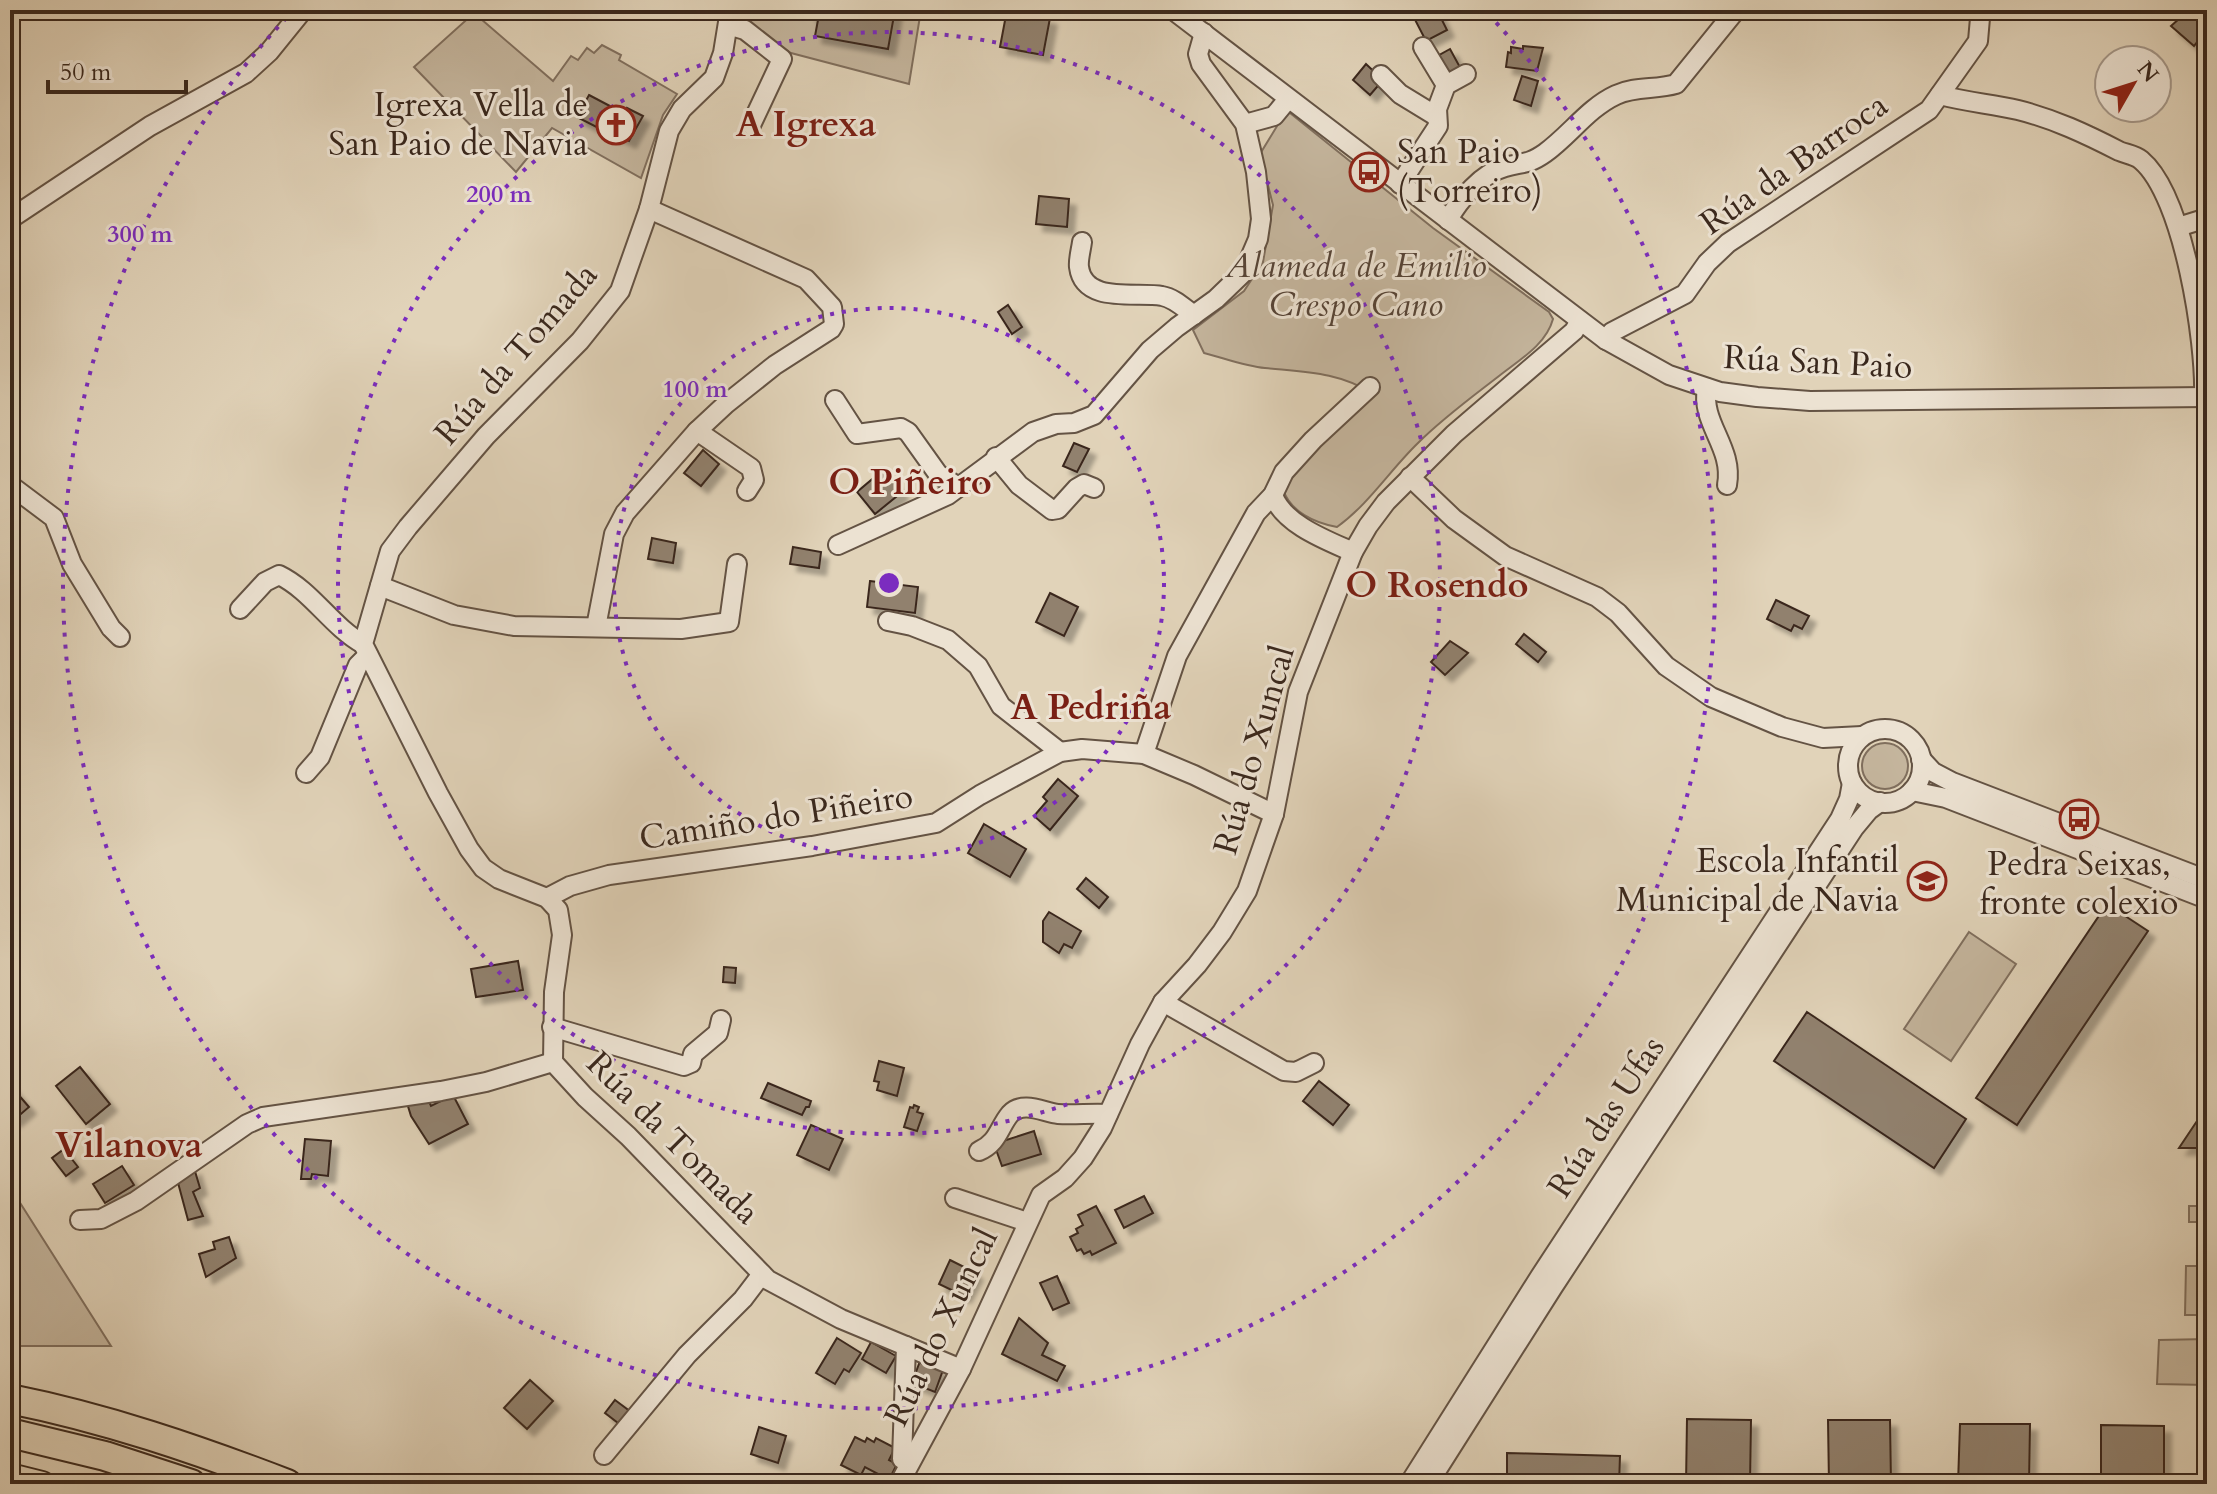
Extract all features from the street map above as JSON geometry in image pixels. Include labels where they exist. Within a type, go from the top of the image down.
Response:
[{"type":"highway","points":[[10,1399],[162,1438],[287,1484]]},
{"type":"highway","points":[[10,1433],[105,1456],[191,1484]]},
{"type":"main road","points":[[10,1476],[42,1484]]},
{"type":"street","points":[[10,219],[150,126],[246,73],[269,52],[303,10]]},
{"type":"street","points":[[1448,220],[1463,198],[1487,176],[1505,166],[1520,166],[1536,160],[1590,112],[1616,94],[1676,84],[1736,10]]},
{"type":"street","name":"Rúa da Barroca","points":[[1606,340],[1612,332],[1685,294],[1707,263],[1728,243],[1929,110],[1978,41],[1980,18],[1976,10]]},
{"type":"street","name":"Rúa San Paio","points":[[1184,14],[1288,99],[1606,340],[1646,364],[1707,388],[1757,397],[1810,401],[2205,397]]},
{"type":"street","points":[[729,17],[782,59],[751,125]]},
{"type":"street","name":"Rúa da Tomada","points":[[306,773],[320,757],[366,649],[390,551],[486,436],[580,341],[620,291],[649,209],[669,131],[682,109],[714,78],[723,53],[729,17]]},
{"type":"street","points":[[838,545],[948,495],[1033,432],[1094,415],[1150,350],[1231,287],[1244,272],[1258,239],[1261,201],[1245,124],[1201,64],[1198,54],[1204,33]]},
{"type":"street","points":[[1423,47],[1446,85]]},
{"type":"street","points":[[1400,184],[1438,126],[1436,116],[1446,85],[1466,74]]},
{"type":"street","points":[[1381,75],[1400,94],[1436,116]]},
{"type":"street","points":[[1940,95],[2021,111],[2077,129],[2141,161],[2152,173],[2178,227],[2197,309],[2205,397]]},
{"type":"street","points":[[1245,124],[1274,116],[1288,99]]},
{"type":"street","points":[[596,627],[614,534],[619,523],[697,431],[759,377],[831,329],[834,315],[827,299],[794,271],[649,209]]},
{"type":"street","points":[[2178,227],[2207,218]]},
{"type":"street","points":[[1082,242],[1079,267],[1083,279],[1101,292],[1115,296],[1161,296],[1174,300],[1194,315]]},
{"type":"street","name":"Rúa do Xuncal","points":[[899,1484],[961,1369],[1041,1195],[1076,1169],[1108,1114],[1163,1002],[1197,965],[1247,891],[1274,814],[1298,692],[1353,552],[1368,526],[1410,477],[1490,402],[1574,331],[1580,321]]},
{"type":"street","points":[[1144,754],[1177,656],[1256,513],[1273,495],[1284,472],[1303,451],[1370,387]]},
{"type":"street","points":[[1707,388],[1705,405],[1728,462],[1727,485]]},
{"type":"street","points":[[835,400],[857,434],[901,428],[908,432],[938,474],[957,486]]},
{"type":"street","points":[[697,431],[751,468],[754,480],[747,491]]},
{"type":"street","points":[[996,457],[1019,485],[1052,510],[1058,509],[1084,484],[1094,488]]},
{"type":"street","points":[[1410,477],[1454,519],[1505,556],[1597,597],[1608,605],[1666,666],[1711,697],[1782,727],[1823,738],[1862,736],[1885,729],[1898,731],[1909,738],[1933,772],[1952,782],[2207,880]]},
{"type":"street","points":[[10,485],[54,518],[61,529],[72,564],[111,628],[120,637]]},
{"type":"street","points":[[1273,495],[1277,506],[1289,517],[1353,552]]},
{"type":"street","points":[[380,586],[454,615],[514,626],[681,629],[729,622],[737,564]]},
{"type":"street","points":[[240,609],[265,582],[279,575],[292,581],[366,649],[469,849],[483,868],[499,879],[547,898]]},
{"type":"street","points":[[888,621],[912,626],[948,640],[978,666],[1001,706],[1060,752]]},
{"type":"street","points":[[1850,775],[1854,745],[1862,736]]},
{"type":"street","points":[[1823,738],[1869,799],[1880,802],[1903,798],[1912,791],[1921,771],[1921,759]]},
{"type":"street","name":"Camiño do Piñeiro","points":[[547,898],[570,886],[609,875],[799,848],[936,823],[980,795],[1060,752],[1082,749],[1144,754],[1274,814]]},
{"type":"street","name":"Rúa das Ufas","points":[[1409,1484],[1539,1278],[1840,819],[1849,799],[1850,775]]},
{"type":"street","points":[[1912,791],[1961,804],[2207,899]]},
{"type":"street","name":"Rúa das Ufas","points":[[1428,1484],[1553,1287],[1854,828],[1880,802]]},
{"type":"street","name":"Rúa da Tomada","points":[[547,898],[558,910],[562,935],[554,992],[553,1062],[768,1280],[841,1319],[961,1369]]},
{"type":"street","points":[[1163,1002],[1284,1071],[1296,1072],[1314,1063]]},
{"type":"street","points":[[552,1027],[684,1066],[691,1063],[693,1054],[718,1033],[721,1020]]},
{"type":"street","points":[[80,1220],[101,1219],[136,1201],[247,1124],[263,1117],[441,1091],[486,1082],[553,1062]]},
{"type":"street","points":[[979,1151],[994,1141],[1010,1114],[1017,1110],[1037,1108],[1056,1114],[1108,1114]]},
{"type":"street","points":[[955,1198],[1027,1222]]},
{"type":"street","points":[[604,1455],[687,1355],[743,1299],[762,1274]]},
{"type":"street","points":[[902,1459],[906,1346]]},
{"type":"green space","points":[[750,10],[921,10],[909,84],[791,53],[747,26]]},
{"type":"green space","points":[[474,13],[553,81],[571,56],[578,60],[587,48],[594,53],[602,45],[621,55],[619,60],[677,94],[663,115],[641,178],[552,128],[516,172],[414,67]]},
{"type":"green space","name":"Alameda de Emilio Crespo Cano","points":[[1285,113],[1290,113],[1433,228],[1549,312],[1553,319],[1544,337],[1531,351],[1428,434],[1359,508],[1337,527],[1304,515],[1291,504],[1283,489],[1289,477],[1373,394],[1335,377],[1257,367],[1204,353],[1193,330],[1244,291],[1263,262],[1273,205],[1260,154]]},
{"type":"green space","points":[[1885,743],[1901,750],[1908,766],[1901,782],[1885,789],[1869,782],[1862,766],[1869,750]]},
{"type":"green space","points":[[1969,932],[2016,964],[1951,1061],[1904,1029]]},
{"type":"green space","points":[[10,1187],[111,1346],[10,1346]]},
{"type":"green space","points":[[2189,1206],[2207,1206],[2207,1315],[2185,1315],[2186,1266],[2199,1266],[2200,1222],[2189,1222]]},
{"type":"green space","points":[[2207,1339],[2207,1385],[2157,1384],[2159,1340]]},
{"type":"building","points":[[813,10],[895,10],[888,49],[815,36],[818,20],[812,19],[810,13]]},
{"type":"building","points":[[1007,10],[1050,18],[1043,55],[1000,47]]},
{"type":"building","points":[[1410,10],[1437,10],[1447,30],[1426,41]]},
{"type":"building","points":[[2189,10],[2200,10],[2207,16],[2207,29],[2194,46],[2171,26]]},
{"type":"building","points":[[1523,46],[1543,48],[1537,71],[1506,67],[1511,47],[1523,49]]},
{"type":"building","points":[[1450,49],[1462,71],[1446,79],[1434,58]]},
{"type":"building","points":[[1366,64],[1383,80],[1370,95],[1353,80]]},
{"type":"building","points":[[1522,76],[1538,81],[1531,106],[1514,100]]},
{"type":"building","name":"Igrexa Vella de San Paio de Navia","points":[[589,95],[625,114],[627,108],[643,116],[629,141],[577,117]]},
{"type":"building","points":[[1039,196],[1069,199],[1067,227],[1036,224]]},
{"type":"building","points":[[1008,305],[1022,327],[1012,334],[998,312]]},
{"type":"building","points":[[1074,443],[1089,449],[1077,472],[1063,466]]},
{"type":"building","points":[[703,450],[719,464],[701,486],[684,473]]},
{"type":"building","points":[[883,470],[902,492],[875,514],[857,492]]},
{"type":"building","points":[[652,538],[676,543],[673,563],[648,559]]},
{"type":"building","points":[[793,547],[821,552],[819,568],[790,564]]},
{"type":"building","points":[[870,581],[918,587],[915,613],[867,607]]},
{"type":"building","points":[[1050,593],[1078,607],[1064,636],[1036,622]]},
{"type":"building","points":[[1776,600],[1809,616],[1802,629],[1794,625],[1791,631],[1767,619]]},
{"type":"building","points":[[1524,634],[1546,652],[1538,662],[1516,644]]},
{"type":"building","points":[[1450,641],[1468,653],[1445,675],[1431,662]]},
{"type":"building","points":[[1058,779],[1078,796],[1050,830],[1034,816],[1047,801],[1043,797]]},
{"type":"building","points":[[984,824],[1026,849],[1010,877],[968,853]]},
{"type":"building","points":[[1086,878],[1108,897],[1099,908],[1077,889]]},
{"type":"building","points":[[2107,904],[2148,931],[2017,1125],[1976,1098]]},
{"type":"building","points":[[1049,912],[1081,931],[1072,948],[1064,944],[1059,953],[1043,942],[1043,921]]},
{"type":"building","points":[[518,961],[523,990],[476,997],[471,969]]},
{"type":"building","points":[[724,967],[736,968],[735,983],[723,982]]},
{"type":"building","points":[[1807,1012],[1966,1119],[1934,1168],[1774,1061]]},
{"type":"building","points":[[879,1061],[904,1068],[897,1096],[877,1090],[879,1082],[874,1081]]},
{"type":"building","points":[[80,1067],[110,1104],[86,1124],[56,1086]]},
{"type":"building","points":[[1319,1081],[1349,1105],[1333,1125],[1303,1101]]},
{"type":"building","points":[[768,1083],[811,1101],[809,1107],[802,1115],[761,1098]]},
{"type":"building","points":[[10,1085],[29,1107],[14,1120],[10,1116]]},
{"type":"building","points":[[453,1095],[468,1124],[429,1144],[411,1116],[407,1103],[428,1099],[431,1106]]},
{"type":"building","points":[[2207,1106],[2207,1148],[2179,1148]]},
{"type":"building","points":[[910,1107],[919,1107],[917,1112],[923,1114],[917,1131],[904,1127]]},
{"type":"building","points":[[811,1125],[843,1139],[829,1170],[797,1155]]},
{"type":"building","points":[[1034,1131],[1041,1154],[1002,1166],[994,1144]]},
{"type":"building","points":[[305,1139],[331,1141],[328,1176],[312,1174],[311,1179],[301,1179]]},
{"type":"building","points":[[64,1149],[78,1167],[66,1176],[52,1158]]},
{"type":"building","points":[[122,1166],[134,1185],[105,1203],[93,1184]]},
{"type":"building","points":[[194,1168],[200,1188],[193,1192],[203,1216],[188,1220],[177,1179]]},
{"type":"building","points":[[1144,1196],[1153,1213],[1124,1228],[1115,1210]]},
{"type":"building","points":[[1096,1206],[1116,1243],[1092,1255],[1090,1251],[1084,1254],[1081,1249],[1077,1251],[1070,1237],[1078,1233],[1076,1229],[1083,1225],[1078,1215]]},
{"type":"building","points":[[229,1237],[236,1258],[206,1277],[199,1254],[215,1249],[213,1242]]},
{"type":"building","points":[[950,1260],[976,1273],[964,1296],[939,1284]]},
{"type":"building","points":[[1057,1276],[1069,1303],[1053,1310],[1040,1283]]},
{"type":"building","points":[[1019,1318],[1048,1343],[1042,1355],[1065,1366],[1057,1381],[1002,1354]]},
{"type":"building","points":[[837,1338],[861,1353],[849,1372],[844,1369],[835,1384],[816,1373]]},
{"type":"building","points":[[871,1342],[896,1356],[886,1373],[862,1359]]},
{"type":"building","points":[[920,1361],[943,1370],[935,1392],[912,1383]]},
{"type":"building","points":[[530,1380],[553,1401],[527,1429],[504,1408]]},
{"type":"building","points":[[615,1400],[631,1412],[622,1426],[605,1413]]},
{"type":"building","points":[[1687,1419],[1751,1420],[1750,1484],[1686,1484]]},
{"type":"building","points":[[1828,1420],[1890,1420],[1891,1484],[1829,1484]]},
{"type":"building","points":[[1960,1424],[2030,1424],[2029,1484],[1958,1484]]},
{"type":"building","points":[[2101,1425],[2164,1426],[2164,1484],[2101,1484]]},
{"type":"building","points":[[759,1427],[786,1436],[778,1463],[751,1454]]},
{"type":"building","points":[[855,1437],[865,1442],[867,1438],[874,1442],[876,1438],[895,1448],[889,1460],[897,1464],[887,1484],[876,1484],[880,1475],[865,1467],[861,1475],[841,1465]]},
{"type":"building","points":[[1507,1453],[1620,1456],[1619,1484],[1507,1484]]},
{"type":"place","name":"Igrexa Vella de San Paio de Navia","points":[[616,125]]},
{"type":"place","name":"San Paio (Torreiro)","points":[[1369,172]]},
{"type":"place","name":"Pedra Seixas, fronte colexio","points":[[2079,819]]},
{"type":"place","name":"Escola Infantil Municipal de Navia","points":[[1927,881]]},
{"type":"district","name":"A Igrexa","points":[[806,124]]},
{"type":"district","name":"O Piñeiro","points":[[910,482]]},
{"type":"district","name":"O Rosendo","points":[[1437,585]]},
{"type":"district","name":"A Pedriña","points":[[1091,707]]},
{"type":"district","name":"Vilanova","points":[[129,1145]]}]
